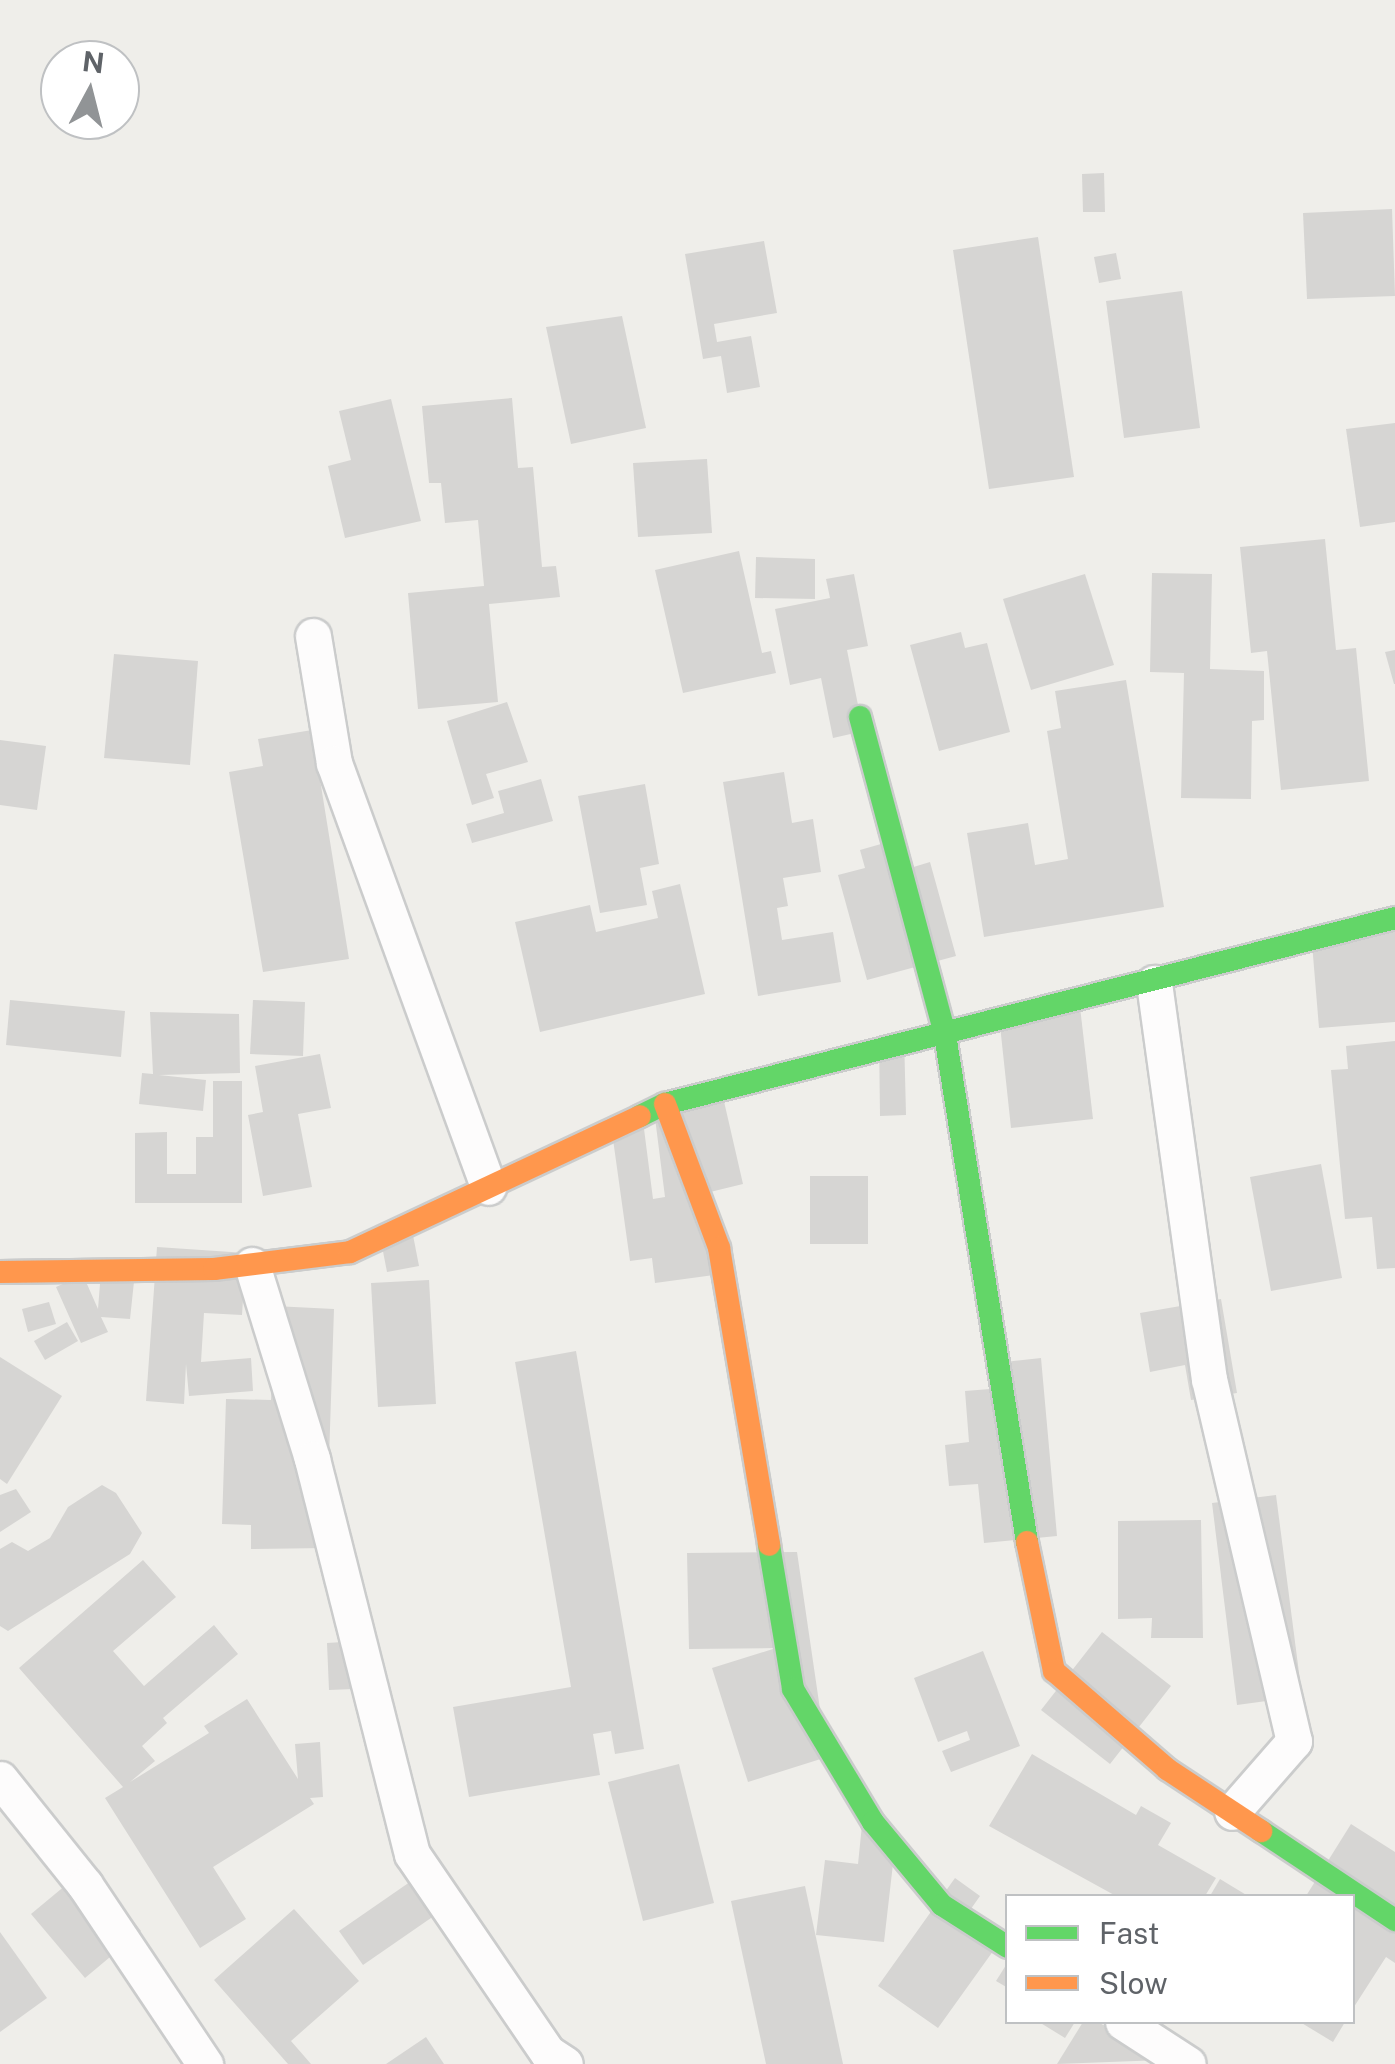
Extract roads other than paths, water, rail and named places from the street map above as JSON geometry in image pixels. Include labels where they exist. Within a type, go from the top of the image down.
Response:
[{"type":"street","points":[[313,636],[334,763],[488,1187]]},
{"type":"street","points":[[860,716],[945,1035],[1039,1613],[1054,1672],[1167,1768],[1395,1920]]},
{"type":"street","points":[[0,1272],[252,1264],[350,1252],[666,1104],[1154,983],[1395,918]]},
{"type":"street","points":[[1154,983],[1208,1379],[1294,1742],[1232,1812]]},
{"type":"street","points":[[666,1104],[719,1248],[794,1689],[873,1822],[931,1892],[1005,1945]]},
{"type":"street","points":[[252,1264],[312,1459],[412,1854],[548,2053],[565,2064]]},
{"type":"street","points":[[0,1779],[84,1885],[205,2064]]},
{"type":"street","points":[[1125,2024],[1188,2064]]}]
